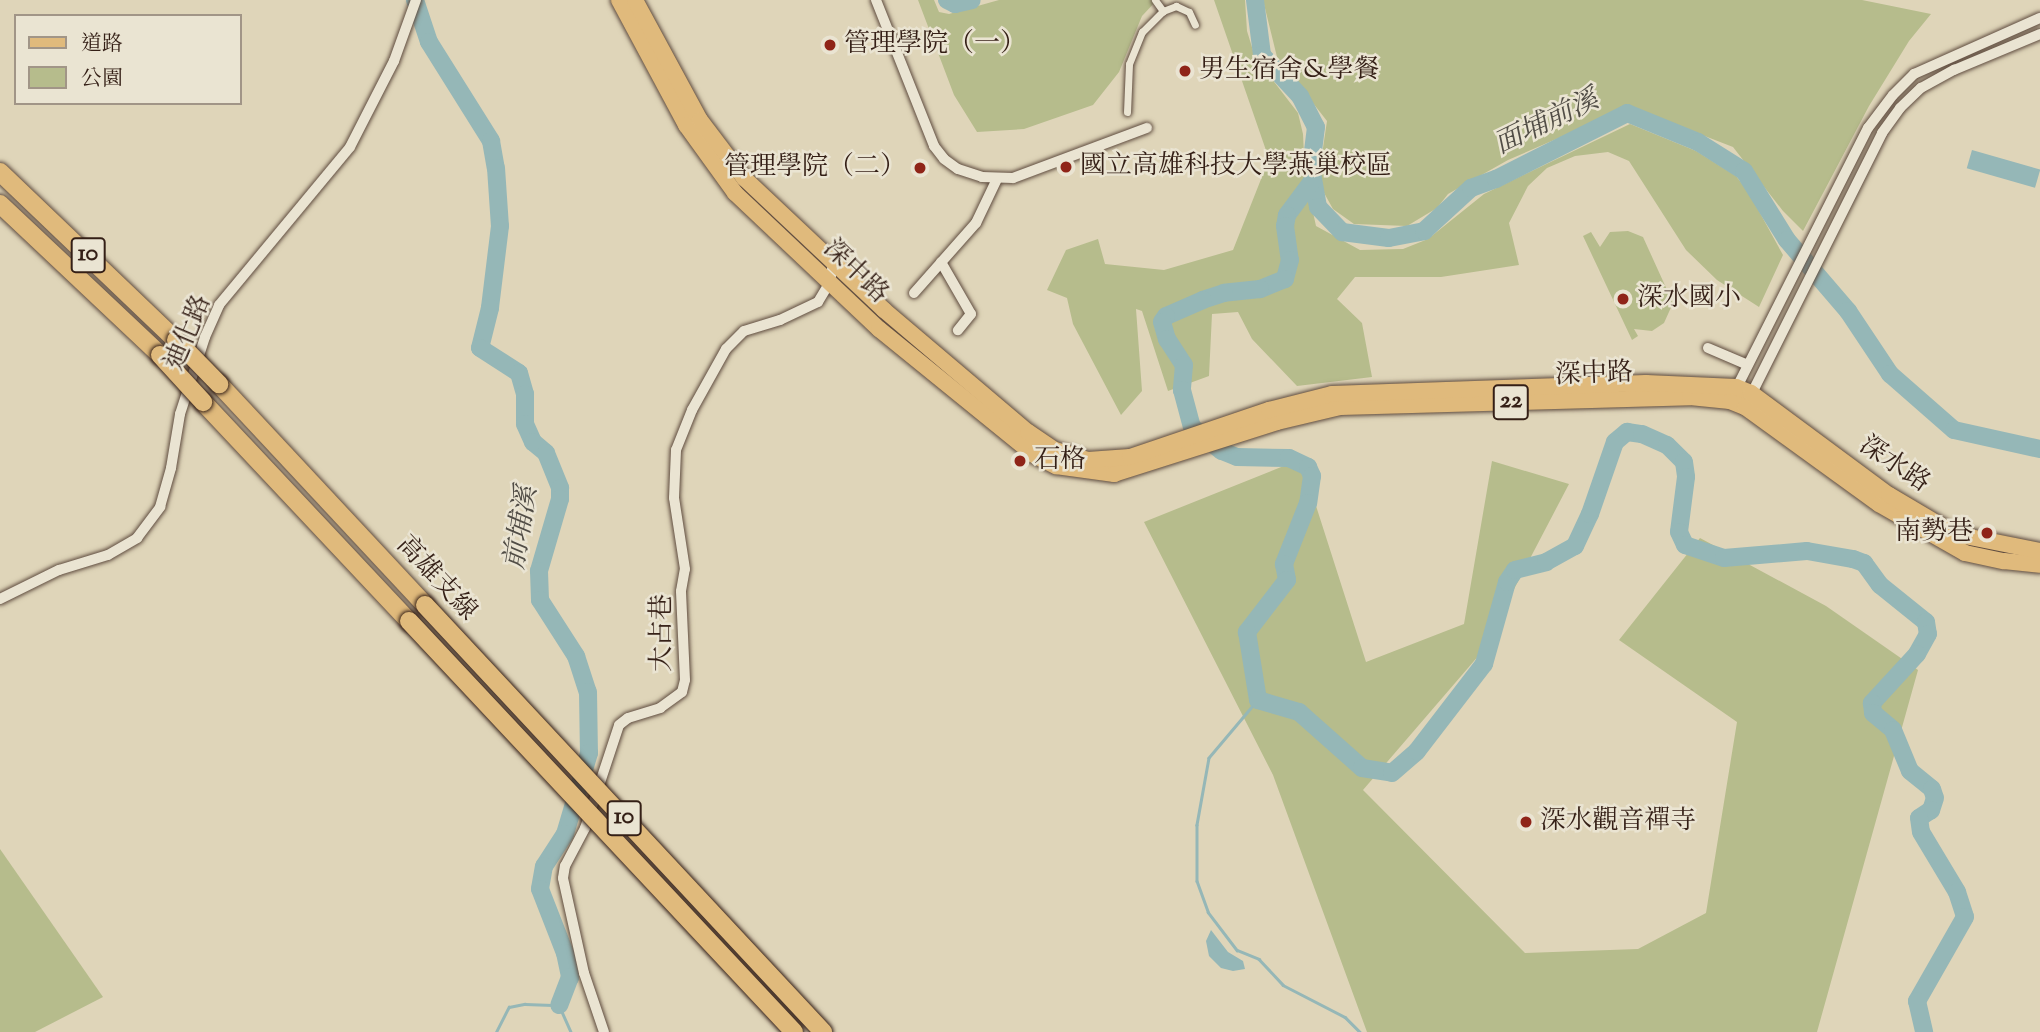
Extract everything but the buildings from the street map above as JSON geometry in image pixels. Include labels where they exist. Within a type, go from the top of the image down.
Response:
[{"type":"highway","name":"高雄支線","points":[[0,172],[219,384],[823,1032]]},
{"type":"highway","name":"高雄支線","points":[[0,204],[160,355],[794,1032]]},
{"type":"main road","name":"深中路","points":[[619,0],[686,125],[735,193],[828,288],[1034,455],[1056,466],[1105,474],[1332,394],[1646,383],[1741,397]]},
{"type":"main road","name":"深中路","points":[[635,0],[700,120],[720,149],[744,178],[833,263],[1028,432],[1055,450],[1088,460],[1136,462]]},
{"type":"main road","name":"深水路","points":[[1741,397],[1889,495],[1955,534],[2040,551]]},
{"type":"main road","name":"深水路","points":[[1741,397],[1879,504],[1919,528],[1965,553],[2040,565]]},
{"type":"street","name":"迪化路","points":[[0,599],[59,570],[108,555],[137,538],[160,507],[171,468],[180,414],[205,337],[219,305],[350,147],[394,61],[416,0]]},
{"type":"street","points":[[876,0],[934,146],[944,159],[958,169],[997,179],[1013,178],[1147,128]]},
{"type":"street","points":[[1156,0],[1163,11]]},
{"type":"street","points":[[1127,112],[1129,64],[1142,32],[1163,11],[1175,6],[1189,12],[1195,24]]},
{"type":"street","points":[[1741,397],[1750,360],[1872,124],[1893,95],[1914,74],[2040,18]]},
{"type":"street","points":[[1741,397],[1764,364],[1884,131],[1900,108],[1921,88],[1954,70],[2040,34]]},
{"type":"street","points":[[1949,57],[1954,70]]},
{"type":"street","points":[[1872,124],[1884,131]]},
{"type":"street","points":[[914,293],[976,223],[997,179]]},
{"type":"street","points":[[941,262],[971,314],[958,330]]},
{"type":"street","points":[[828,288],[833,263]]},
{"type":"street","name":"大占巷","points":[[604,1032],[584,973],[563,878],[565,866],[585,828],[619,725],[628,718],[660,708],[682,692],[685,680],[681,591],[685,569],[674,498],[676,450],[692,410],[726,349],[744,331],[807,309],[828,288]]},
{"type":"street","points":[[1708,348],[1750,360]]},
{"type":"green space","points":[[918,0],[934,0],[939,12],[949,14],[999,0],[1157,0],[1142,16],[1119,72],[1093,105],[1024,129],[977,132],[954,95]]},
{"type":"green space","points":[[1214,0],[1245,0],[1247,31],[1255,57],[1298,113],[1303,134],[1305,176],[1316,226],[1360,250],[1403,249],[1428,239],[1484,194],[1630,124],[1696,151],[1736,176],[1749,193],[1783,255],[1759,307],[1717,280],[1686,250],[1629,161],[1608,152],[1575,156],[1547,168],[1528,186],[1509,223],[1519,265],[1441,277],[1355,277],[1337,299],[1362,323],[1372,377],[1297,386],[1252,339],[1238,312],[1212,314],[1209,376],[1168,391],[1142,311],[1136,309],[1142,391],[1121,415],[1073,324],[1067,298],[1047,290],[1066,250],[1098,239],[1105,264],[1164,270],[1233,250],[1269,159]]},
{"type":"green space","points":[[1263,0],[1862,0],[1931,14],[1909,41],[1869,106],[1803,231],[1783,211],[1733,147],[1630,107],[1508,160],[1448,194],[1437,208],[1407,226],[1354,224],[1333,209],[1323,191],[1320,168],[1327,121],[1277,57]]},
{"type":"green space","points":[[1628,231],[1643,237],[1673,303],[1664,323],[1652,331],[1634,329],[1638,336],[1632,340],[1583,236],[1591,232],[1600,247],[1610,232]]},
{"type":"green space","points":[[1301,459],[1366,662],[1464,624],[1492,461],[1569,484],[1480,654],[1363,790],[1525,953],[1638,949],[1706,913],[1737,722],[1619,640],[1700,538],[1826,606],[1918,670],[1817,1032],[1367,1032],[1273,775],[1144,522]]},
{"type":"green space","points":[[0,849],[103,997],[35,1032],[0,1032]]},
{"type":"water","points":[[1972,150],[2040,169],[2035,188],[1967,168]]},
{"type":"water","points":[[1211,930],[1228,952],[1243,961],[1245,969],[1233,971],[1221,968],[1209,956],[1206,941]]},
{"type":"waterway","name":"前埔溪","points":[[415,0],[429,42],[491,141],[496,168],[500,226],[490,308],[480,348],[519,373],[525,394],[525,424],[533,442],[546,453],[560,488],[560,499],[539,571],[540,600],[576,656],[588,692],[589,753],[565,834],[544,866],[540,889],[565,953],[570,977],[559,1005]]},
{"type":"waterway","name":"面埔前溪","points":[[947,0],[955,4],[972,0]]},
{"type":"waterway","name":"面埔前溪","points":[[1255,0],[1262,55],[1300,96],[1316,127],[1311,167],[1318,207],[1342,232],[1389,238],[1424,231],[1471,188],[1496,179],[1627,113],[1698,142],[1744,171],[1787,240],[1848,311],[1890,374],[1954,430],[2040,449]]},
{"type":"waterway","points":[[1313,180],[1287,215],[1285,226],[1290,260],[1285,279],[1260,289],[1224,293],[1203,300],[1166,316],[1162,322],[1167,339],[1184,365],[1182,390],[1192,427],[1222,451],[1237,457],[1289,458],[1308,467],[1312,476],[1308,503],[1284,564],[1287,580],[1247,632],[1258,700],[1299,712],[1362,768],[1392,773],[1417,751],[1484,664],[1507,582],[1515,570],[1546,562],[1575,546],[1590,514],[1615,442],[1627,432],[1642,434],[1667,445],[1684,462],[1686,477],[1679,532],[1685,545],[1724,558],[1807,551],[1853,559],[1864,563],[1880,585],[1926,622],[1928,634],[1917,654],[1872,703],[1873,713],[1893,730],[1910,771],[1932,789],[1935,798],[1931,810],[1919,818],[1921,832],[1957,892],[1965,917],[1917,1001],[1924,1032]]},
{"type":"waterway","points":[[1258,700],[1209,758],[1197,825],[1197,881],[1208,912],[1237,950],[1259,959],[1283,985],[1345,1017],[1360,1032]]},
{"type":"waterway","points":[[496,1032],[509,1007],[525,1004],[559,1005],[571,1032]]},
{"type":"place","name":"管理學院（一）","points":[[830,45]]},
{"type":"place","name":"男生宿舍&學餐","points":[[1185,71]]},
{"type":"place","name":"國立高雄科技大學燕巢校區","points":[[1066,167]]},
{"type":"place","name":"管理學院（二）","points":[[920,168]]},
{"type":"place","name":"深水國小","points":[[1623,299]]},
{"type":"place","name":"石格","points":[[1020,461]]},
{"type":"place","name":"南勢巷","points":[[1987,533]]},
{"type":"place","name":"深水觀音禪寺","points":[[1526,822]]}]
